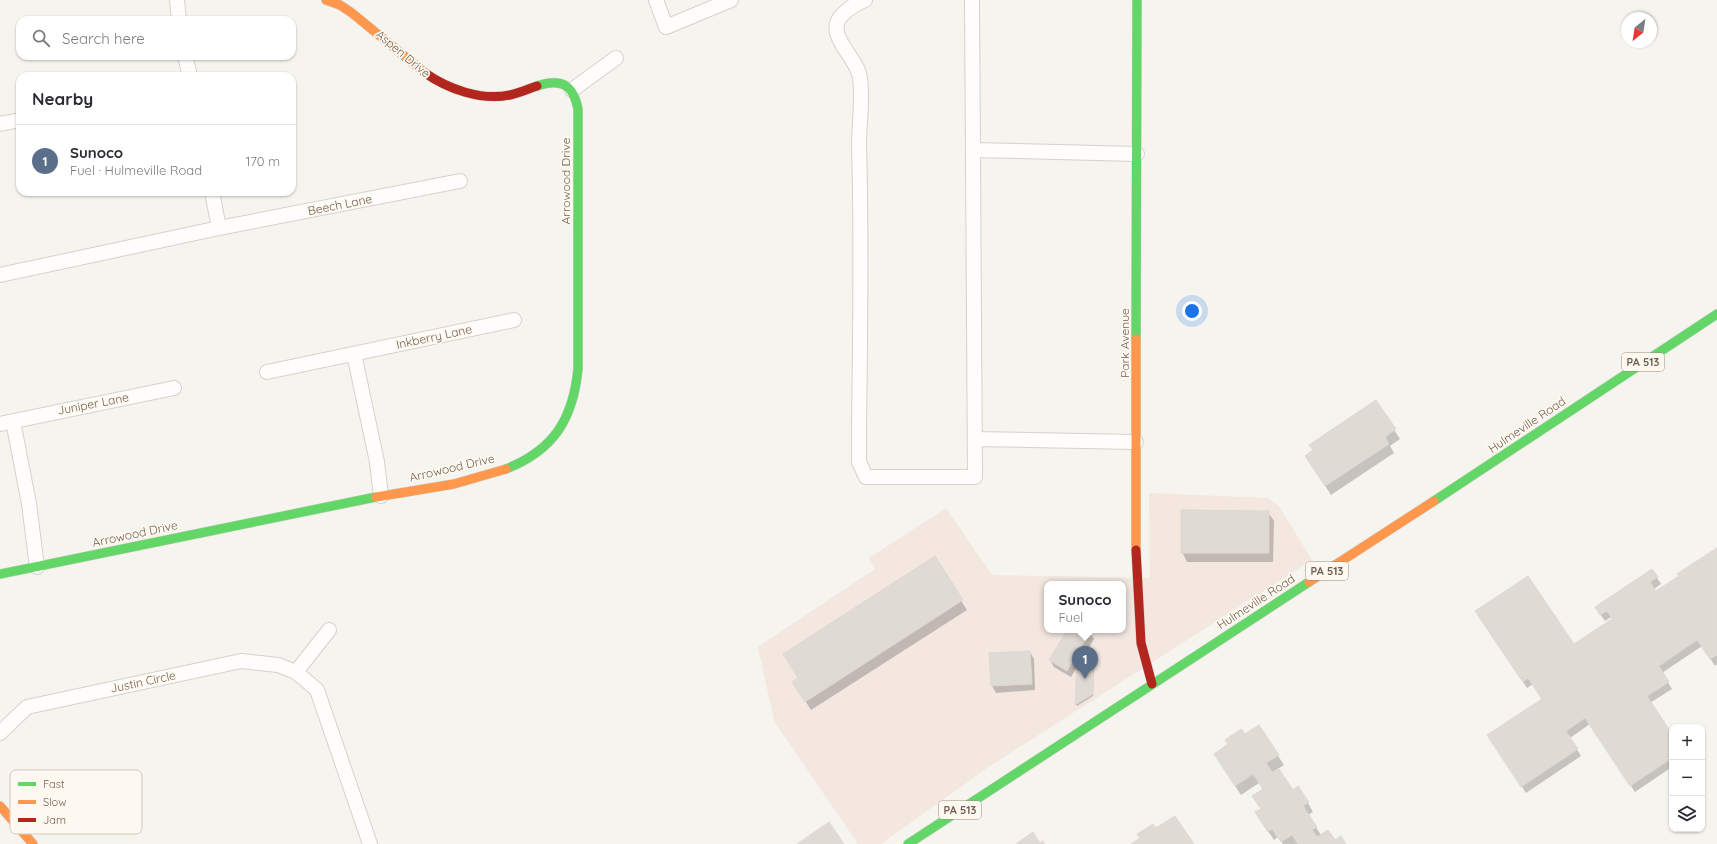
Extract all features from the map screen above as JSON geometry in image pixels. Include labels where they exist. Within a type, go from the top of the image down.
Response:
[{"type":"street","points":[[177,0],[179,16]]},
{"type":"street","name":"Aspen Drive","points":[[326,0],[345,7],[376,31],[423,73],[436,81],[457,90],[484,95],[508,95],[549,83],[558,83],[572,90]]},
{"type":"street","points":[[656,0],[666,27],[732,0]]},
{"type":"street","points":[[866,0],[855,4],[839,19],[836,31],[840,41],[850,54],[860,77],[859,127],[861,199],[859,462],[866,477],[975,477],[976,439],[972,0]]},
{"type":"street","name":"Park Avenue","points":[[1137,0],[1136,535],[1138,622],[1152,684]]},
{"type":"street","points":[[572,90],[616,58]]},
{"type":"street","points":[[186,60],[189,72]]},
{"type":"street","name":"Arrowood Drive","points":[[0,574],[381,496],[452,483],[519,463],[536,454],[547,445],[561,427],[571,408],[575,390],[578,344],[579,121],[578,104],[572,90]]},
{"type":"street","points":[[0,124],[16,121]]},
{"type":"street","points":[[973,150],[1137,154]]},
{"type":"street","name":"Beech Lane","points":[[0,275],[219,228],[460,181]]},
{"type":"street","points":[[213,196],[219,228]]},
{"type":"street","name":"Hulmeville Road","points":[[908,844],[1489,465],[1717,314]]},
{"type":"street","name":"Inkberry Lane","points":[[267,372],[514,320]]},
{"type":"street","points":[[354,354],[377,462],[381,496]]},
{"type":"street","name":"Juniper Lane","points":[[37,567],[29,504],[6,422],[174,388]]},
{"type":"street","points":[[976,439],[1136,442]]},
{"type":"street","points":[[296,672],[330,630]]},
{"type":"street","name":"Justin Circle","points":[[0,733],[27,707],[241,661],[278,665],[296,672],[317,690],[370,844]]},
{"type":"street","points":[[0,806],[10,818]]},
{"type":"street","points":[[24,834],[33,844]]},
{"type":"shaded area","points":[[1149,493],[1268,498],[1279,506],[1312,560],[987,768],[881,844],[858,844],[774,721],[758,647],[875,569],[869,558],[946,508],[992,575],[1150,578]]},
{"type":"building","points":[[1376,400],[1396,429],[1385,437],[1389,444],[1325,486],[1305,456],[1313,450],[1309,445]]},
{"type":"building","points":[[1181,510],[1269,511],[1269,553],[1181,553]]},
{"type":"building","points":[[1717,548],[1717,655],[1710,659],[1697,640],[1659,666],[1669,682],[1647,696],[1669,729],[1669,760],[1630,786],[1585,718],[1566,731],[1578,749],[1521,787],[1487,735],[1542,699],[1528,678],[1523,682],[1475,611],[1528,576],[1574,644],[1612,619],[1607,611],[1600,615],[1595,607],[1652,569],[1658,577],[1650,582],[1656,591],[1679,576],[1677,574]]},
{"type":"building","points":[[935,556],[963,600],[805,702],[792,682],[798,678],[783,654]]},
{"type":"building","points":[[1065,633],[1089,633],[1067,671],[1049,660]]},
{"type":"building","points":[[1030,651],[1032,684],[991,686],[989,653]]},
{"type":"building","points":[[1094,657],[1093,694],[1075,705],[1077,666]]},
{"type":"building","points":[[1259,725],[1279,755],[1266,763],[1273,773],[1279,769],[1293,790],[1298,786],[1309,802],[1303,806],[1317,827],[1312,830],[1317,837],[1328,830],[1335,840],[1341,836],[1346,844],[1298,844],[1292,835],[1281,842],[1272,829],[1268,832],[1255,812],[1261,809],[1252,796],[1263,789],[1253,774],[1235,786],[1214,754],[1228,744],[1225,740],[1241,729],[1245,734]]},
{"type":"building","points":[[1175,816],[1194,844],[1131,844],[1140,838],[1137,834],[1153,824],[1156,828]]},
{"type":"building","points":[[829,822],[844,844],[797,844]]},
{"type":"building","points":[[1033,832],[1040,843],[1043,841],[1045,844],[1016,844]]},
{"type":"traffic: fast","points":[[1136,339],[1137,0]]},
{"type":"traffic: fast","points":[[506,469],[537,452],[549,442],[558,431],[566,418],[571,403],[578,369],[578,109],[573,94],[565,85],[553,83],[537,86]]},
{"type":"traffic: fast","points":[[1434,501],[1717,314]]},
{"type":"traffic: fast","points":[[0,574],[376,497]]},
{"type":"traffic: fast","points":[[908,844],[1309,582]]},
{"type":"traffic: slow","points":[[326,0],[340,5],[352,13],[425,73]]},
{"type":"traffic: slow","points":[[1136,339],[1136,550]]},
{"type":"traffic: slow","points":[[376,497],[454,484],[506,469]]},
{"type":"traffic: slow","points":[[1309,582],[1434,501]]},
{"type":"traffic: slow","points":[[0,806],[10,818]]},
{"type":"traffic: slow","points":[[24,834],[33,844]]},
{"type":"traffic: jam","points":[[425,73],[454,89],[476,95],[510,95],[537,86]]},
{"type":"traffic: jam","points":[[1136,550],[1141,643],[1152,684]]},
{"type":"place","name":"Sunoco","points":[[1085,679]]}]
